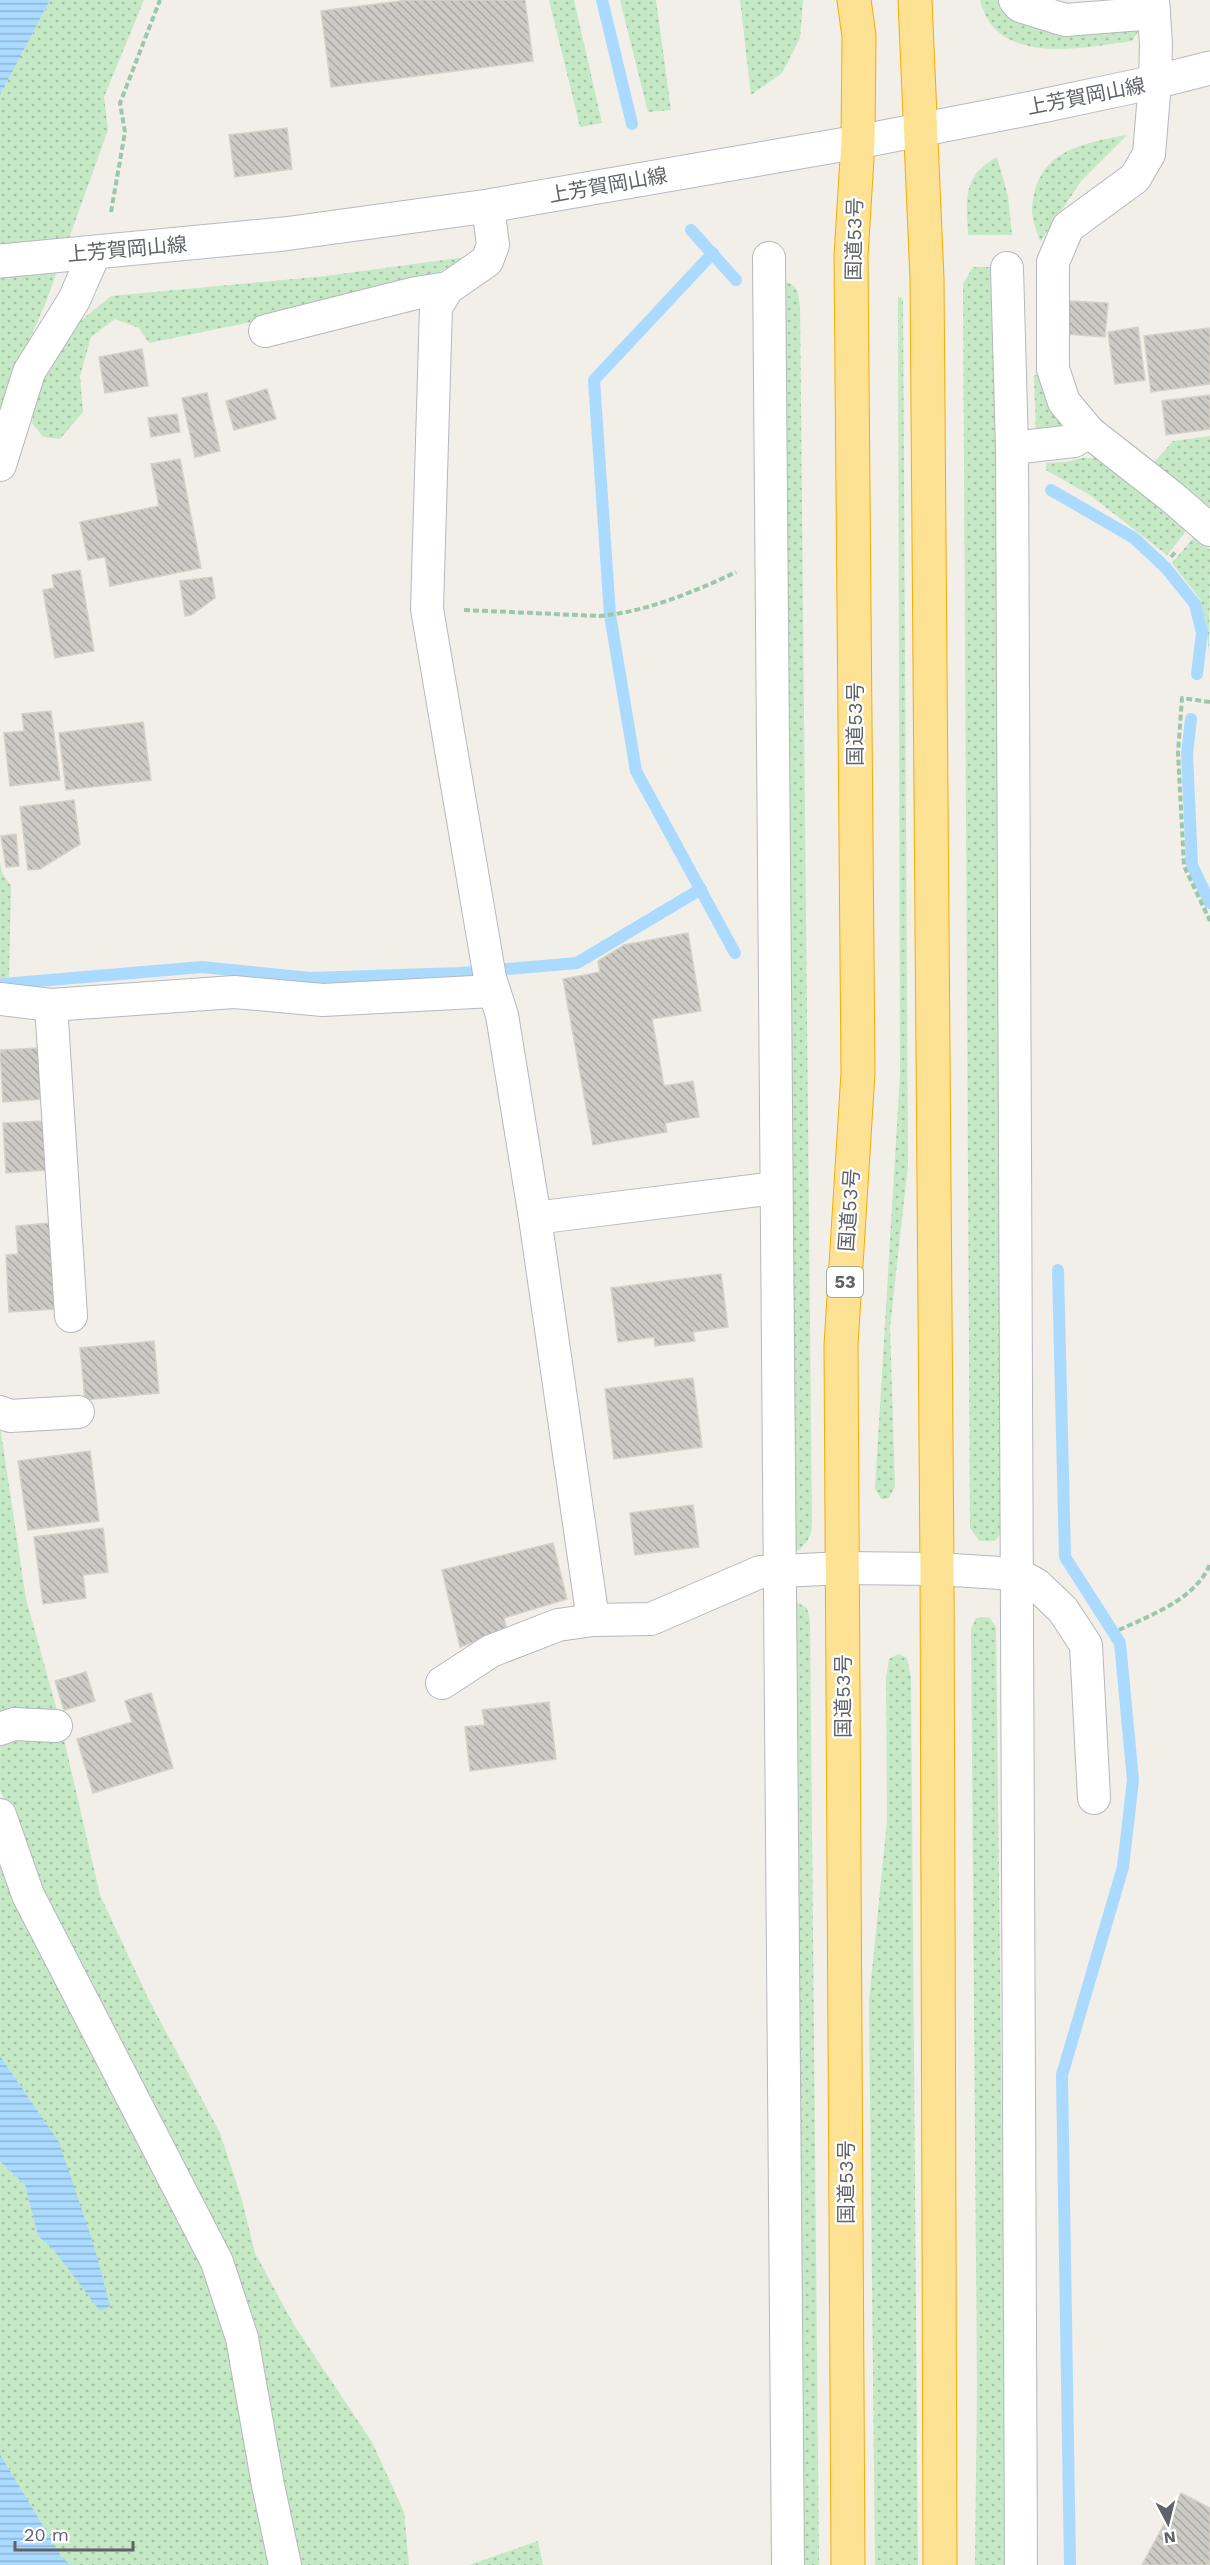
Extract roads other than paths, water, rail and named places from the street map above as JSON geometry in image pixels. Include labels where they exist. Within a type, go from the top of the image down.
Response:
[{"type":"highway","name":"国道53号","points":[[848,2565],[841,1345],[858,1073],[851,256],[858,142],[859,36],[854,0]]},
{"type":"highway","points":[[915,0],[922,129],[927,303],[937,1569],[940,2565]]},
{"type":"main road","name":"上芳賀岡山線","points":[[0,261],[284,234],[488,206],[858,142],[1155,82],[1210,68]]},
{"type":"street","points":[[1015,0],[1020,6],[1065,20],[1154,6],[1155,82],[1149,154],[1135,178],[1068,227],[1053,262],[1053,369],[1064,402],[1089,432],[1172,496],[1210,530]]},
{"type":"street","points":[[488,206],[493,245],[487,261],[448,288],[436,307],[426,609],[491,978],[502,1016],[535,1218],[593,1620]]},
{"type":"street","points":[[0,465],[28,372],[74,300],[84,253]]},
{"type":"street","points":[[769,258],[778,1571],[788,2565]]},
{"type":"street","points":[[1007,268],[1012,448],[1021,2565]]},
{"type":"street","points":[[266,331],[416,293],[448,288]]},
{"type":"street","points":[[1012,448],[1074,441],[1089,432]]},
{"type":"street","points":[[0,999],[51,1005],[234,992],[323,1000],[491,978]]},
{"type":"street","points":[[51,1005],[71,1316]]},
{"type":"street","points":[[535,1218],[775,1188]]},
{"type":"street","points":[[0,1412],[10,1416],[78,1412]]},
{"type":"street","points":[[442,1683],[491,1651],[558,1625],[593,1620],[651,1618],[759,1572],[842,1568],[937,1569],[1017,1574],[1037,1585],[1063,1610],[1086,1645],[1095,1798]]},
{"type":"street","points":[[0,1729],[14,1724],[56,1726]]},
{"type":"street","points":[[0,1815],[28,1895],[217,2262],[242,2338],[268,2486],[285,2565]]},
{"type":"water","points":[[0,0],[50,0],[0,95]]},
{"type":"water","points":[[0,2056],[59,2142],[94,2246],[110,2306],[100,2311],[54,2250],[38,2236],[25,2185],[0,2161]]},
{"type":"water","points":[[0,2454],[63,2559],[72,2565],[0,2565]]},
{"type":"waterway","points":[[602,0],[632,124]]},
{"type":"waterway","points":[[691,230],[736,280]]},
{"type":"waterway","points":[[713,253],[594,380],[610,615],[636,771],[735,953]]},
{"type":"waterway","points":[[1051,490],[1134,538],[1166,568],[1195,604],[1202,633],[1197,674]]},
{"type":"waterway","points":[[1191,719],[1187,754],[1192,865],[1210,903]]},
{"type":"waterway","points":[[3,984],[202,967],[310,978],[461,973],[577,963],[701,889]]},
{"type":"waterway","points":[[1058,1270],[1065,1557],[1120,1643],[1133,1780],[1123,1867],[1062,2075],[1070,2565]]}]
